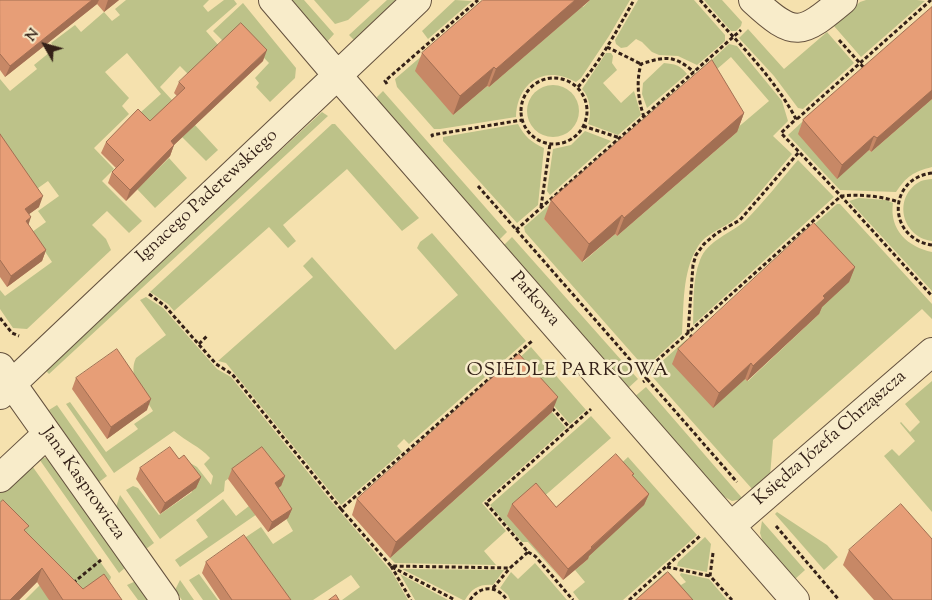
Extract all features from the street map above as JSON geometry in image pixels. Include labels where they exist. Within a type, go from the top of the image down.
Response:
[{"type":"street","name":"Parkowa","points":[[273,0],[795,600]]},
{"type":"street","name":"Ignacego Paderewskiego","points":[[4,382],[417,0]]},
{"type":"street","points":[[758,5],[779,21],[790,27],[799,28],[809,26],[820,19],[842,0]]},
{"type":"street","name":"Księdza Józefa Chrząszcza","points":[[731,526],[932,352]]},
{"type":"street","name":"Jana Kasprowicza","points":[[4,382],[47,434],[165,600]]},
{"type":"street","points":[[0,478],[47,434]]},
{"type":"path","points":[[391,88],[385,81],[477,0],[480,6]]},
{"type":"path","points":[[578,87],[608,47],[634,0]]},
{"type":"path","points":[[700,0],[774,83],[787,101],[796,119]]},
{"type":"path","points":[[931,0],[781,133],[932,296]]},
{"type":"path","points":[[492,252],[733,38],[758,5]]},
{"type":"path","points":[[820,19],[868,73]]},
{"type":"path","points":[[905,23],[910,27]]},
{"type":"path","points":[[432,40],[436,45]]},
{"type":"path","points":[[608,47],[641,64],[656,59],[671,59],[681,62],[701,74]]},
{"type":"path","points":[[641,64],[638,76],[639,102],[644,117]]},
{"type":"path","points":[[549,78],[560,78],[578,87],[584,96],[587,106],[587,117],[578,135],[568,141],[557,144],[550,144],[535,139],[527,130],[522,120],[521,109],[524,97],[531,88],[549,78]]},
{"type":"path","points":[[815,103],[819,108]]},
{"type":"path","points":[[651,110],[655,115]]},
{"type":"path","points":[[432,135],[522,120]]},
{"type":"path","points":[[584,126],[620,138]]},
{"type":"path","points":[[426,128],[438,142]]},
{"type":"path","points":[[541,208],[550,144]]},
{"type":"path","points":[[609,148],[612,152]]},
{"type":"path","points":[[696,342],[688,333],[693,264],[696,255],[716,233],[740,220],[799,152]]},
{"type":"path","points":[[932,173],[923,174],[912,180],[903,190],[898,202],[898,212],[905,230],[912,238],[921,243],[932,245]]},
{"type":"path","points":[[477,186],[647,379],[623,402]]},
{"type":"path","points":[[556,195],[559,199]]},
{"type":"path","points":[[642,374],[841,196],[884,197],[898,202]]},
{"type":"path","points":[[774,256],[778,260]]},
{"type":"path","points":[[145,291],[164,306],[216,364],[232,374],[341,509],[391,566],[411,600]]},
{"type":"path","points":[[733,293],[737,297]]},
{"type":"path","points":[[525,334],[538,348]]},
{"type":"path","points":[[198,344],[207,336]]},
{"type":"path","points":[[341,509],[532,342]]},
{"type":"path","points":[[509,361],[516,368]]},
{"type":"path","points":[[477,389],[484,396]]},
{"type":"path","points":[[546,401],[570,428]]},
{"type":"path","points":[[585,402],[597,416]]},
{"type":"path","points":[[573,600],[486,503],[591,409]]},
{"type":"path","points":[[426,435],[429,439]]},
{"type":"path","points":[[370,483],[374,487]]},
{"type":"path","points":[[629,600],[703,534]]},
{"type":"path","points":[[710,576],[714,551]]},
{"type":"path","points":[[494,588],[510,568],[528,552]]},
{"type":"path","points":[[68,588],[103,558]]},
{"type":"path","points":[[391,566],[510,568]]},
{"type":"path","points":[[391,566],[455,600]]},
{"type":"path","points":[[666,567],[710,576],[732,600]]},
{"type":"path","points":[[470,600],[477,592],[485,588],[494,588],[501,592],[507,600]]},
{"type":"green space","points":[[126,0],[209,0],[203,6],[208,12],[224,0],[234,0],[237,4],[206,31],[219,46],[189,75],[180,66],[160,87],[218,150],[206,161],[180,135],[172,143],[141,112],[161,94],[127,53],[105,72],[129,98],[122,106],[129,114],[94,148],[114,169],[102,181],[142,221],[129,233],[107,211],[92,225],[106,239],[111,250],[27,329],[13,328],[0,309],[0,290],[5,296],[52,262],[32,232],[46,222],[38,211],[59,196],[48,181],[0,215],[0,79],[10,91],[37,69],[34,65],[55,48],[51,43],[75,25],[81,32],[104,12],[112,21],[120,15],[115,9]]},
{"type":"green space","points":[[292,0],[304,0],[334,34],[326,43],[290,2]]},
{"type":"green space","points":[[314,0],[370,0],[348,20],[335,24]]},
{"type":"green space","points":[[387,0],[398,0],[354,40],[349,35]]},
{"type":"green space","points":[[455,0],[472,1],[428,39],[422,31]]},
{"type":"green space","points":[[590,0],[630,0],[581,78],[576,82],[554,75],[544,76],[535,80],[521,94],[516,117],[434,129],[397,87],[395,79],[431,48],[453,115],[487,86],[489,87],[581,5],[583,7]]},
{"type":"green space","points":[[638,0],[694,0],[725,35],[725,41],[697,65],[678,56],[659,55],[652,52],[636,39],[627,47],[621,48],[616,44],[615,40]]},
{"type":"green space","points":[[704,0],[722,0],[742,22],[741,26],[736,31],[731,31]]},
{"type":"green space","points":[[866,0],[925,1],[861,57],[834,26],[860,2]]},
{"type":"green space","points":[[243,3],[296,68],[295,78],[270,102],[256,87],[259,83],[255,78],[269,63],[236,29],[223,41],[213,31]]},
{"type":"green space","points":[[748,29],[784,69],[827,32],[854,63],[803,109],[798,108],[774,76],[739,38]]},
{"type":"green space","points":[[729,44],[737,46],[782,101],[788,121],[773,136],[792,154],[736,218],[710,234],[697,248],[686,279],[682,334],[645,368],[525,232],[524,227],[555,200],[544,219],[583,262],[615,234],[617,236],[737,132],[736,129],[769,101],[731,57],[709,76],[702,69]]},
{"type":"green space","points":[[606,53],[611,53],[613,56],[612,63],[617,70],[603,83],[621,103],[634,91],[641,115],[618,135],[588,124],[590,105],[582,89]]},
{"type":"green space","points":[[664,63],[677,66],[687,74],[647,108],[642,94],[643,83]]},
{"type":"green space","points":[[548,85],[558,85],[572,92],[579,106],[579,116],[572,130],[558,137],[548,137],[538,133],[531,126],[527,116],[527,106],[531,96],[538,89]]},
{"type":"green space","points":[[383,91],[507,232],[497,242],[380,110],[377,97]]},
{"type":"green space","points":[[932,99],[932,167],[911,175],[896,192],[840,190],[788,135],[815,110],[837,178],[869,150],[871,152]]},
{"type":"green space","points":[[322,112],[328,116],[49,374],[45,370],[48,365]]},
{"type":"green space","points":[[332,124],[335,124],[419,218],[402,231],[347,169],[283,225],[296,241],[288,248],[269,227],[174,311],[168,304],[150,292]]},
{"type":"green space","points":[[518,124],[529,139],[544,148],[538,205],[517,223],[443,141],[443,137]]},
{"type":"green space","points":[[585,131],[611,141],[550,195],[547,191],[553,149],[571,145]]},
{"type":"green space","points":[[169,158],[187,178],[155,208],[137,189]]},
{"type":"green space","points":[[798,160],[834,197],[693,325],[697,268],[704,253],[714,242],[745,221]]},
{"type":"green space","points":[[932,179],[932,241],[921,238],[913,232],[907,224],[904,206],[906,196],[912,188],[921,181]]},
{"type":"green space","points":[[859,198],[886,200],[893,203],[894,221],[902,236],[915,246],[932,252],[932,291],[849,201]]},
{"type":"green space","points":[[837,204],[840,204],[932,304],[932,319],[922,309],[773,440],[770,476],[753,490],[649,373],[687,339],[693,345],[748,381],[819,314],[780,255]]},
{"type":"green space","points":[[432,233],[526,341],[409,444],[404,439],[397,446],[402,452],[341,505],[226,363],[218,361],[313,277],[303,266],[312,257],[395,350],[458,295],[417,248],[420,242]]},
{"type":"green space","points":[[512,237],[638,379],[626,390],[502,247]]},
{"type":"green space","points":[[146,297],[163,308],[217,369],[231,377],[331,501],[392,572],[408,600],[342,600],[360,587],[351,575],[313,600],[273,600],[243,539],[261,527],[273,544],[293,531],[276,501],[180,567],[175,560],[208,537],[196,520],[223,499],[236,516],[249,506],[251,509],[281,486],[259,457],[225,481],[224,491],[160,539],[126,490],[133,486],[138,488],[159,515],[192,492],[184,463],[180,457],[197,467],[211,485],[213,476],[204,464],[210,458],[202,450],[174,431],[114,473],[66,404],[70,402],[106,452],[138,429],[134,424],[153,411],[135,379],[134,365],[136,358],[166,335],[140,300]]},
{"type":"green space","points":[[531,347],[586,410],[570,424],[515,362]]},
{"type":"green space","points":[[932,381],[932,512],[884,456],[892,449],[899,456],[915,441],[900,423],[910,432],[920,422],[905,404]]},
{"type":"green space","points":[[646,387],[743,499],[732,501],[719,494],[633,398]]},
{"type":"green space","points":[[57,405],[107,476],[99,482],[49,410]]},
{"type":"green space","points":[[552,412],[566,428],[482,503],[506,531],[484,551],[496,565],[395,563],[390,558]]},
{"type":"green space","points":[[591,416],[611,438],[541,499],[508,515],[563,581],[528,542],[522,542],[490,505]]},
{"type":"green space","points":[[37,456],[50,460],[126,567],[119,573]]},
{"type":"green space","points":[[628,457],[697,535],[623,600],[579,600],[573,592],[585,582],[575,570],[588,559],[615,469]]},
{"type":"green space","points":[[30,463],[111,577],[110,580],[81,600],[25,600],[53,572],[0,510],[0,487]]},
{"type":"green space","points":[[120,495],[154,543],[146,549],[116,507]]},
{"type":"green space","points":[[777,512],[827,545],[838,557],[824,570],[775,514]]},
{"type":"green space","points":[[762,521],[805,570],[794,580],[764,545],[760,533]]},
{"type":"green space","points":[[705,537],[711,544],[707,572],[677,566],[678,562]]},
{"type":"green space","points":[[535,563],[567,600],[510,600],[508,595],[500,588],[511,572],[518,579]]},
{"type":"green space","points":[[402,569],[504,570],[493,585],[484,585],[477,588],[470,592],[465,600],[463,600]]},
{"type":"green space","points":[[666,572],[671,574],[681,585],[686,582],[680,575],[681,573],[709,579],[727,600],[635,600]]},
{"type":"green space","points":[[199,574],[218,600],[203,600],[189,580]]},
{"type":"green space","points":[[400,574],[448,600],[415,600]]},
{"type":"green space","points":[[180,580],[194,600],[182,600],[175,590]]},
{"type":"green space","points":[[136,581],[149,600],[138,600],[127,585]]},
{"type":"building","points":[[0,0],[92,0],[10,66],[0,54]]},
{"type":"building","points":[[483,0],[575,0],[496,69],[494,67],[460,96],[422,53]]},
{"type":"building","points":[[932,7],[932,90],[877,138],[874,136],[842,165],[803,120]]},
{"type":"building","points":[[241,23],[267,50],[171,141],[174,145],[130,190],[112,172],[124,160],[106,142],[138,109],[150,121],[185,88],[179,82]]},
{"type":"building","points":[[712,60],[744,113],[624,218],[622,215],[589,244],[551,200]]},
{"type":"building","points":[[0,134],[43,196],[25,209],[31,217],[26,221],[46,250],[11,276],[0,260]]},
{"type":"building","points":[[814,223],[855,267],[753,366],[751,363],[719,393],[678,349]]},
{"type":"building","points":[[117,349],[151,399],[111,427],[76,378]]},
{"type":"building","points":[[519,354],[558,397],[396,542],[357,499]]},
{"type":"building","points":[[170,447],[179,459],[184,455],[201,477],[165,503],[140,468]]},
{"type":"building","points":[[262,447],[285,476],[275,483],[292,509],[272,522],[232,469]]},
{"type":"building","points":[[616,454],[649,494],[568,569],[512,504],[536,483],[556,507]]},
{"type":"building","points":[[3,500],[29,526],[24,530],[83,589],[104,574],[122,600],[63,600],[42,568],[10,600],[0,600],[0,503]]},
{"type":"building","points":[[901,504],[932,539],[932,600],[893,600],[849,550]]},
{"type":"building","points":[[244,535],[291,600],[232,600],[206,562]]},
{"type":"building","points":[[668,572],[693,600],[636,600]]},
{"type":"building","points":[[336,595],[339,600],[329,600]]},
{"type":"district","name":"OSIEDLE PARKOWA","points":[[568,372]]}]
